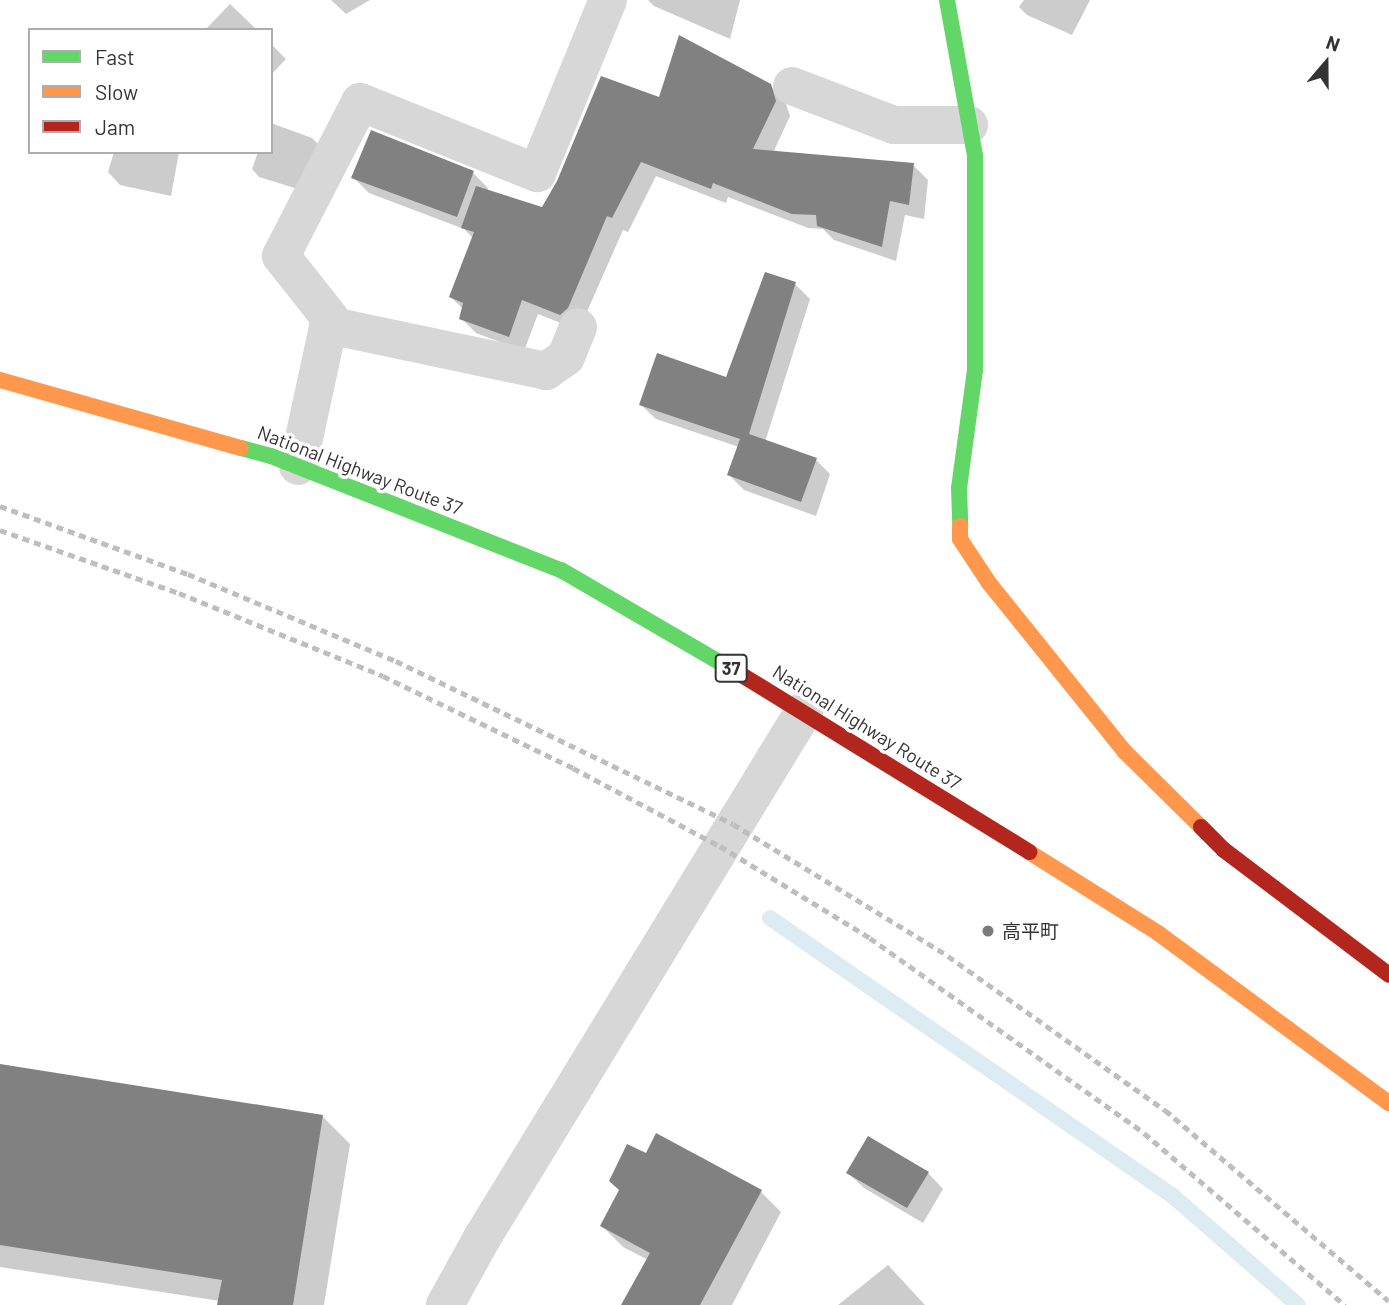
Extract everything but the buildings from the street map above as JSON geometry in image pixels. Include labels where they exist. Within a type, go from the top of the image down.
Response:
[{"type":"main road","points":[[947,0],[975,155],[975,370],[959,488],[960,539],[989,583],[1124,751],[1224,850],[1389,975]]},
{"type":"main road","name":"National Highway Route 37","points":[[0,380],[298,466],[561,570],[804,711],[1158,933],[1389,1103]]},
{"type":"street","points":[[298,466],[330,318],[281,256],[360,102],[537,173],[608,0]]},
{"type":"street","points":[[792,86],[894,125],[969,125]]},
{"type":"street","points":[[328,325],[546,371],[566,357],[578,327]]},
{"type":"street","points":[[444,1305],[482,1238],[804,711]]},
{"type":"waterway","points":[[770,918],[1174,1197],[1298,1305]]},
{"type":"railway","points":[[0,506],[188,574],[396,661],[733,824],[948,956],[1165,1110],[1389,1301]]},
{"type":"railway","points":[[0,530],[179,593],[383,676],[573,768],[720,846],[870,938],[1144,1133],[1345,1305]]},
{"type":"traffic: fast","points":[[947,0],[975,155],[975,370],[959,488],[960,526]]},
{"type":"traffic: fast","points":[[241,448],[271,456],[561,570],[745,677]]},
{"type":"traffic: slow","points":[[0,380],[241,448]]},
{"type":"traffic: slow","points":[[960,526],[960,539],[989,583],[1124,751],[1201,827]]},
{"type":"traffic: slow","points":[[1029,852],[1158,933],[1389,1103]]},
{"type":"traffic: jam","points":[[745,677],[1029,852]]},
{"type":"traffic: jam","points":[[1201,827],[1224,850],[1389,975]]},
{"type":"place","name":"高平町","points":[[988,931]]}]
